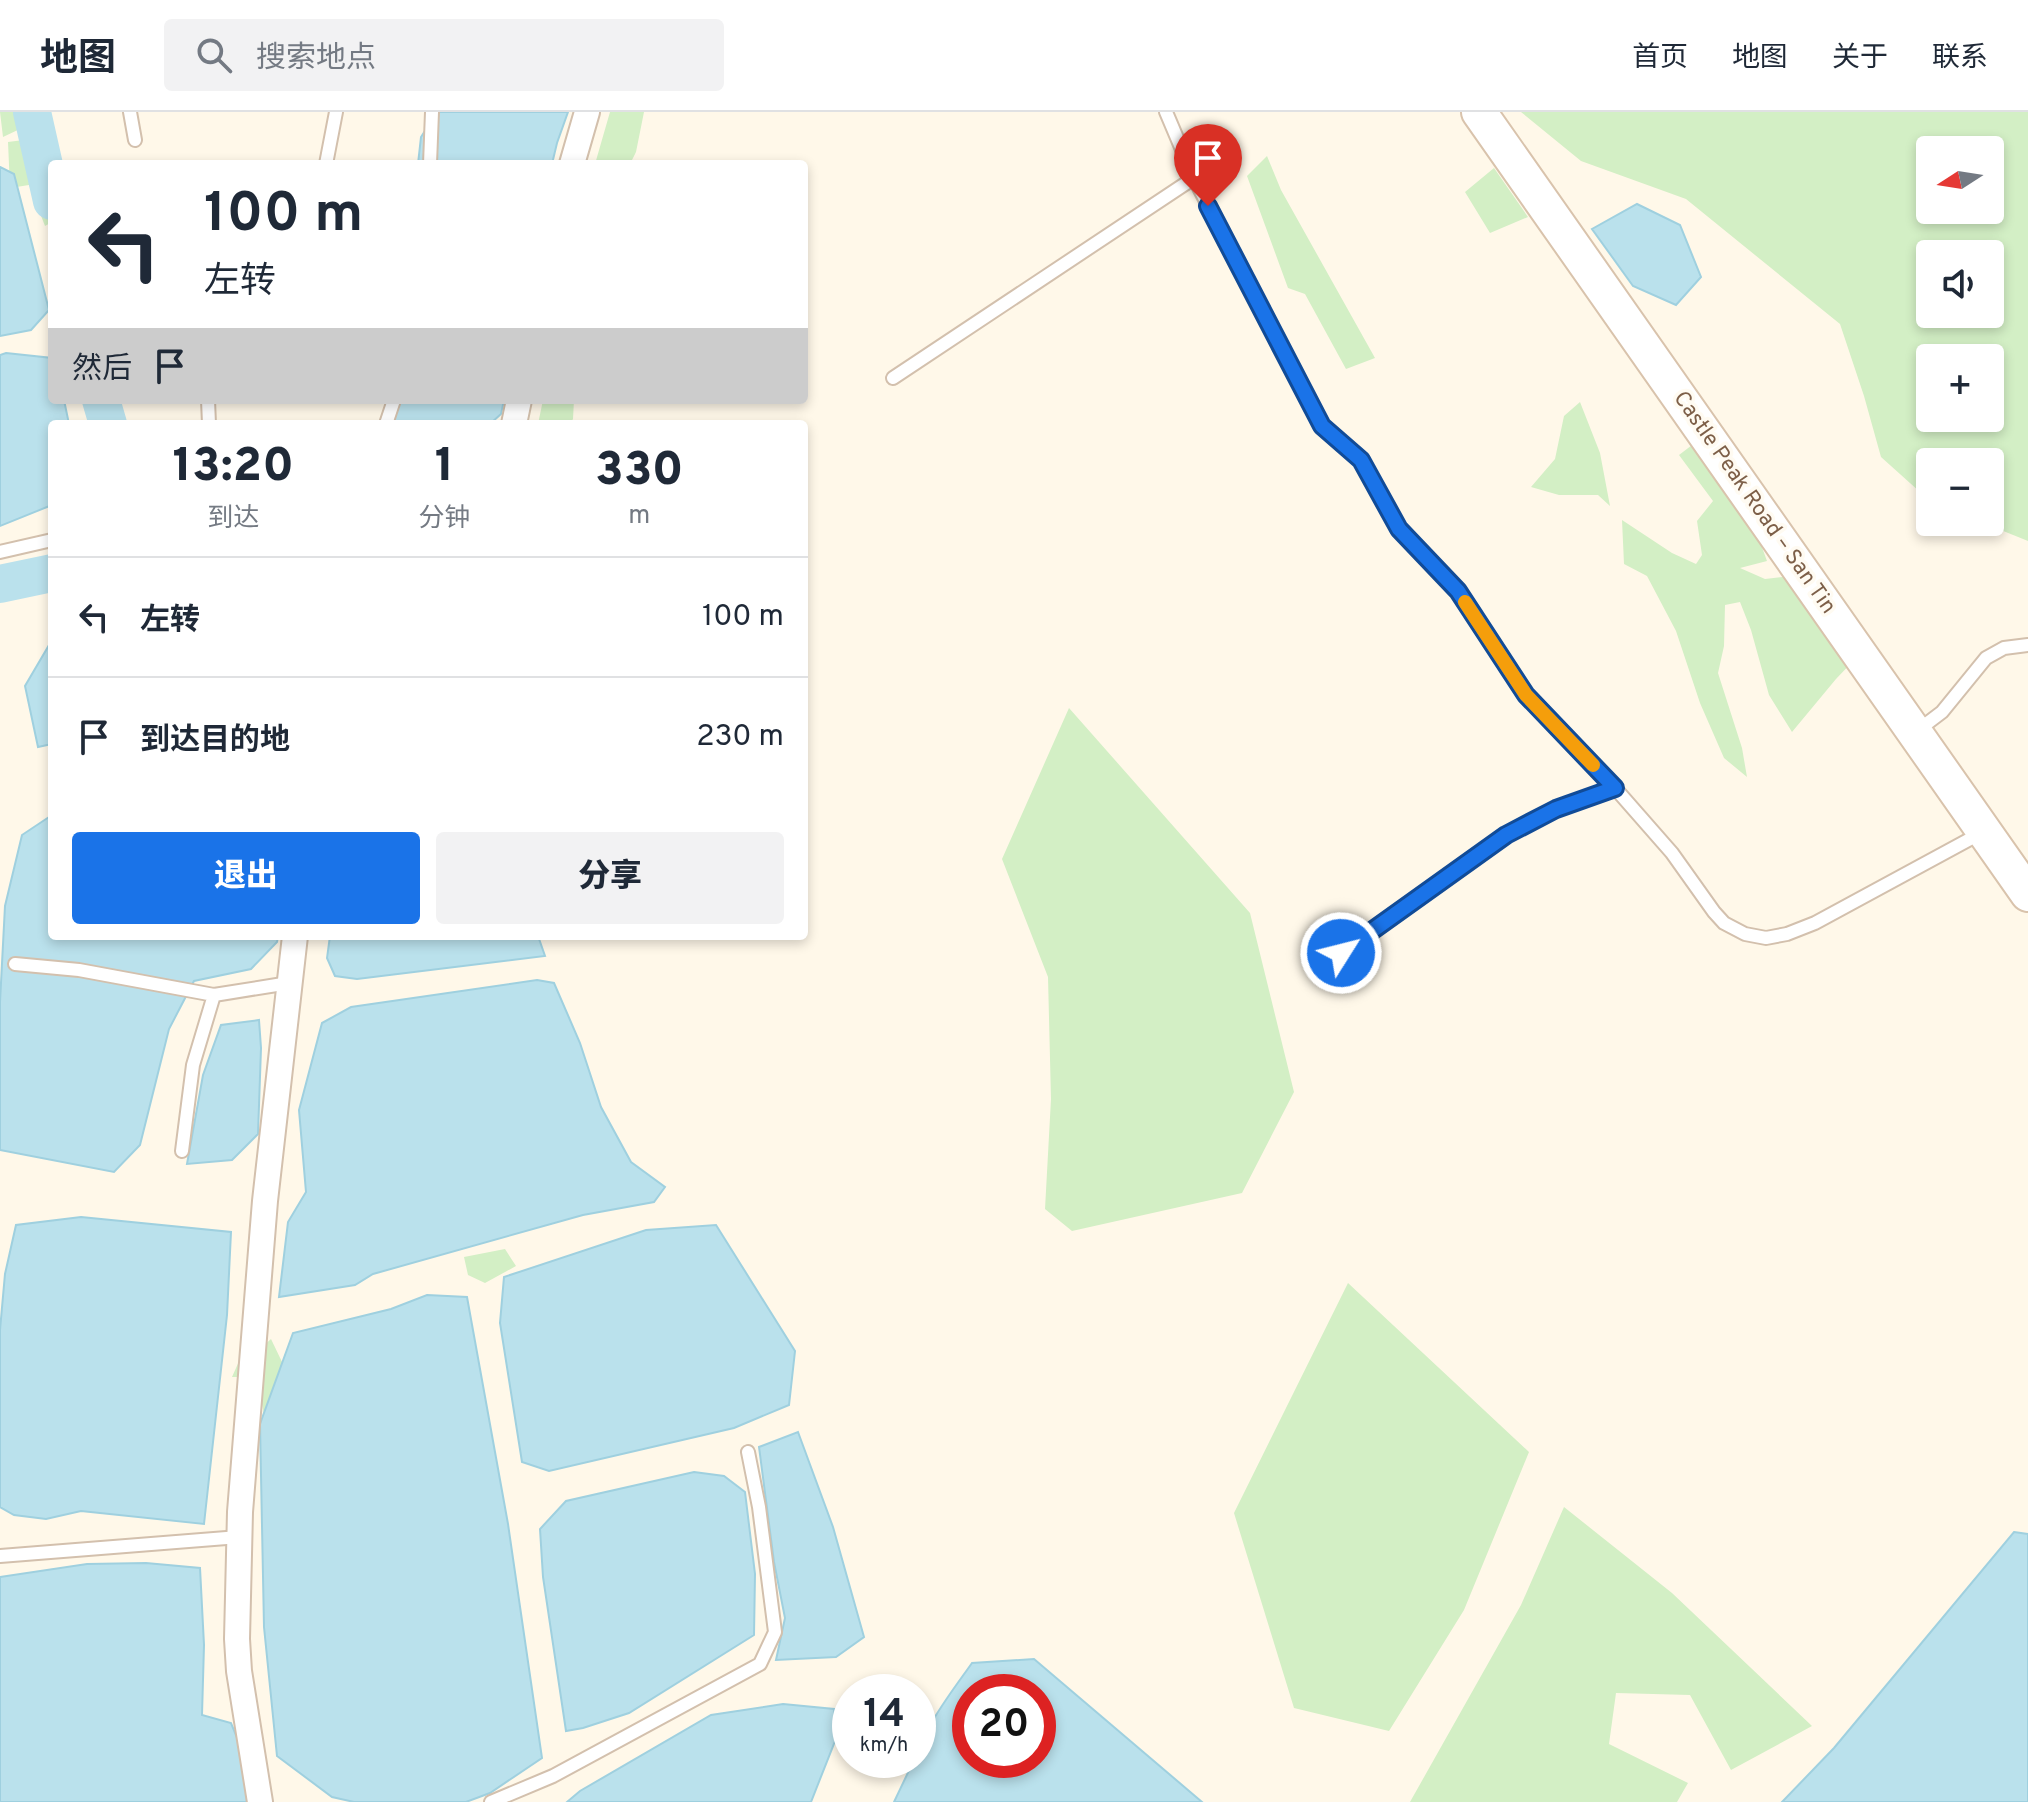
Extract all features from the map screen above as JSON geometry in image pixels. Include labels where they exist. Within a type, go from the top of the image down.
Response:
[{"type":"main road","name":"Castle Peak Road – San Tin","points":[[1479,112],[2028,894]]},
{"type":"street","points":[[573,160],[587,112]]},
{"type":"street","points":[[262,1801],[239,1671],[239,1537],[265,1201],[294,940]]},
{"type":"lane","points":[[130,112],[135,140]]},
{"type":"lane","points":[[327,160],[336,112]]},
{"type":"lane","points":[[430,160],[432,112]]},
{"type":"lane","points":[[1166,112],[1194,178],[1322,426],[1361,460],[1399,529],[1458,591],[1526,695],[1672,853],[1724,923],[1745,934],[1766,938],[1787,934],[1815,923],[1984,832]]},
{"type":"lane","points":[[893,378],[1194,178]]},
{"type":"lane","points":[[0,552],[48,541]]},
{"type":"lane","points":[[1915,732],[1942,712],[1986,658],[2004,648],[2028,645]]},
{"type":"lane","points":[[1341,953],[1506,835],[1556,809],[1615,788]]},
{"type":"lane","points":[[15,964],[79,970],[214,995],[289,983]]},
{"type":"lane","points":[[182,1151],[193,1065],[214,995]]},
{"type":"lane","points":[[491,1802],[553,1776],[760,1664],[775,1632],[759,1507],[748,1452]]},
{"type":"lane","points":[[0,1556],[239,1537]]},
{"type":"green space","points":[[0,112],[40,112],[41,119],[3,137]]},
{"type":"green space","points":[[610,112],[644,112],[632,160],[596,160]]},
{"type":"green space","points":[[1521,112],[2028,112],[2028,541],[2004,531],[2004,448],[1916,448],[1916,488],[1881,457],[1840,324],[1686,199],[1581,161]]},
{"type":"green space","points":[[47,137],[54,152],[55,160],[48,160],[48,224],[45,226],[29,185],[10,188],[8,142]]},
{"type":"green space","points":[[1267,156],[1281,190],[1375,358],[1346,369],[1305,294],[1288,288],[1247,176]]},
{"type":"green space","points":[[1494,168],[1528,217],[1490,233],[1465,192]]},
{"type":"green space","points":[[1580,402],[1600,453],[1610,506],[1598,495],[1559,495],[1531,487],[1555,459],[1564,416]]},
{"type":"green space","points":[[542,404],[574,404],[572,420],[539,420]]},
{"type":"green space","points":[[1700,439],[1745,501],[1767,561],[1740,568],[1765,579],[1799,575],[1856,658],[1792,732],[1769,695],[1740,602],[1725,605],[1724,646],[1718,673],[1742,748],[1747,777],[1724,758],[1700,703],[1676,631],[1647,576],[1624,564],[1622,520],[1672,553],[1696,564],[1702,555],[1697,521],[1713,501],[1679,455]]},
{"type":"green space","points":[[1069,708],[1250,913],[1294,1092],[1242,1193],[1072,1231],[1045,1209],[1051,1099],[1048,977],[1002,859]]},
{"type":"green space","points":[[505,1249],[516,1266],[485,1283],[468,1275],[464,1257]]},
{"type":"green space","points":[[1348,1283],[1529,1452],[1464,1610],[1389,1731],[1294,1708],[1234,1513]]},
{"type":"green space","points":[[271,1339],[283,1364],[266,1425],[259,1389],[240,1377],[232,1377],[240,1359],[260,1349]]},
{"type":"green space","points":[[1564,1507],[1672,1593],[1812,1726],[1731,1770],[1690,1695],[1616,1693],[1609,1744],[1688,1783],[1677,1802],[1410,1802],[1521,1605]]},
{"type":"water","points":[[437,112],[568,112],[553,160],[418,160],[421,137]]},
{"type":"water","points":[[0,167],[14,174],[48,311],[31,330],[0,336]]},
{"type":"water","points":[[1637,204],[1680,225],[1701,277],[1676,305],[1633,286],[1592,229]]},
{"type":"water","points":[[0,355],[48,358],[48,404],[65,404],[68,420],[48,420],[48,507],[0,526]]},
{"type":"water","points":[[395,404],[503,404],[501,414],[494,420],[393,420]]},
{"type":"water","points":[[48,647],[48,745],[38,747],[25,686]]},
{"type":"water","points":[[48,818],[48,940],[277,940],[251,969],[194,981],[169,1029],[140,1145],[114,1172],[0,1150],[0,1002],[5,906],[22,835]]},
{"type":"water","points":[[329,940],[539,940],[545,956],[357,979],[335,976],[327,958]]},
{"type":"water","points":[[537,980],[554,983],[580,1043],[601,1107],[631,1162],[665,1187],[654,1202],[583,1215],[373,1274],[355,1285],[279,1297],[288,1222],[306,1192],[299,1110],[322,1023],[351,1007]]},
{"type":"water","points":[[259,1020],[258,1134],[232,1160],[187,1164],[203,1075],[221,1025]]},
{"type":"water","points":[[81,1217],[231,1232],[227,1315],[204,1524],[81,1511],[46,1519],[14,1515],[0,1507],[0,1330],[5,1274],[16,1225]]},
{"type":"water","points":[[716,1225],[795,1351],[789,1405],[734,1428],[549,1471],[522,1462],[500,1323],[504,1277],[646,1230]]},
{"type":"water","points":[[427,1295],[467,1297],[508,1524],[542,1758],[490,1793],[466,1802],[354,1802],[332,1797],[277,1756],[264,1627],[260,1424],[293,1333],[391,1309]]},
{"type":"water","points":[[798,1432],[833,1527],[864,1637],[836,1657],[776,1660],[785,1618],[774,1562],[759,1447]]},
{"type":"water","points":[[694,1472],[724,1476],[745,1492],[755,1574],[754,1635],[629,1713],[566,1731],[543,1577],[540,1529],[566,1501]]},
{"type":"water","points":[[2014,1532],[2028,1534],[2028,1802],[1782,1802],[1834,1748]]},
{"type":"water","points":[[146,1563],[200,1568],[204,1645],[202,1715],[231,1723],[245,1757],[247,1802],[0,1802],[0,1577],[87,1564]]},
{"type":"water","points":[[1034,1659],[1052,1674],[964,1674],[972,1663]]},
{"type":"water","points":[[1056,1678],[1202,1802],[894,1802],[905,1778],[936,1778],[936,1716],[952,1691],[952,1778],[1056,1778]]},
{"type":"water","points":[[783,1704],[832,1709],[832,1749],[811,1802],[567,1802],[580,1791],[711,1715]]},
{"type":"waterway","points":[[32,112],[48,183]]},
{"type":"waterway","points":[[102,404],[107,420]]},
{"type":"waterway","points":[[0,584],[48,574]]},
{"type":"slow traffic","points":[[1465,602],[1526,695],[1593,765]]},
{"type":"route","points":[[1208,206],[1322,426],[1361,460],[1399,529],[1458,591],[1526,695],[1615,788],[1556,809],[1506,835],[1341,953]]}]
